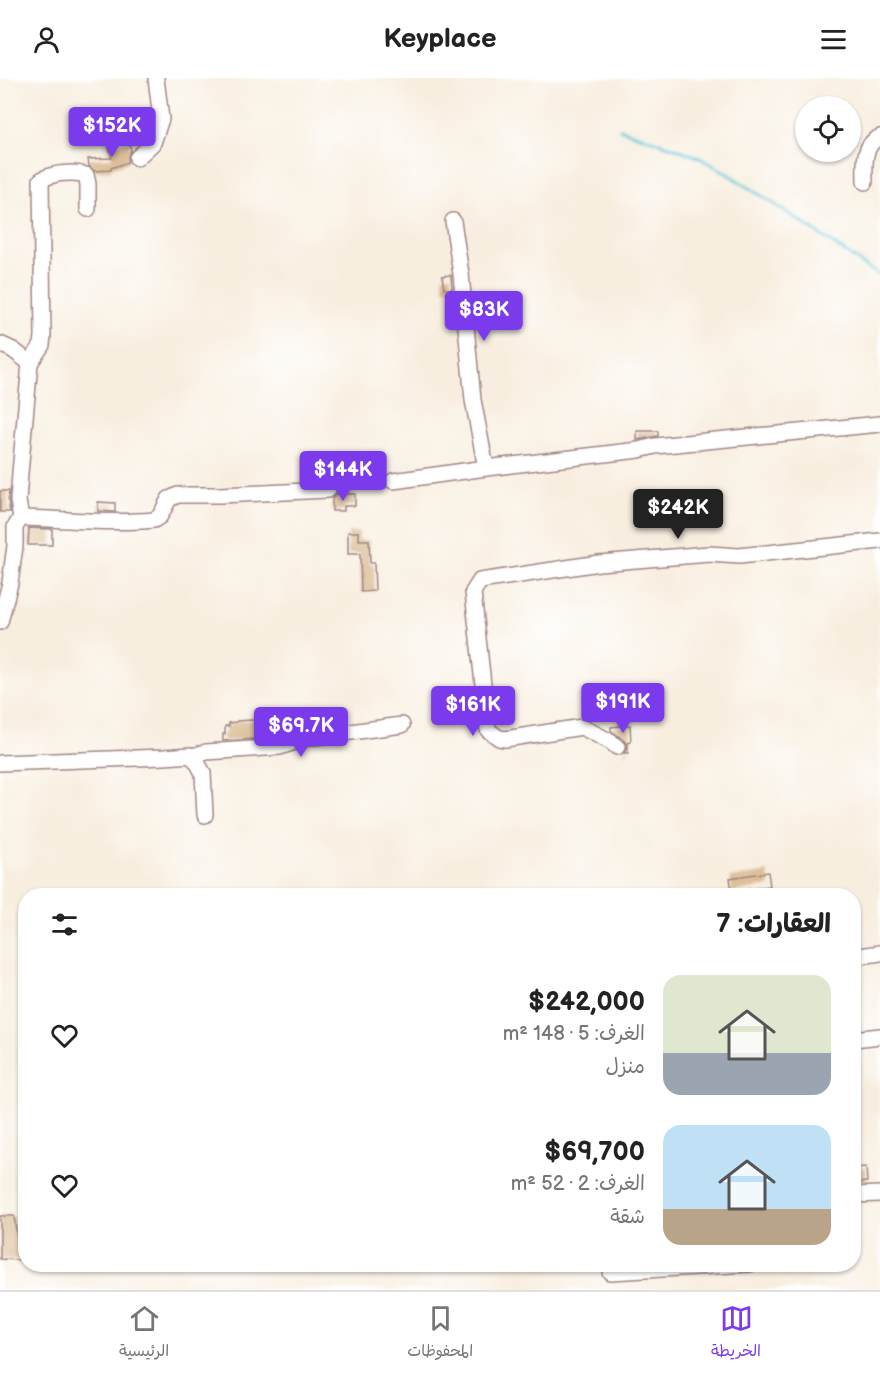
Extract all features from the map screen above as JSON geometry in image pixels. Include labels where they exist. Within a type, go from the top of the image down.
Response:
[{"type":"street","points":[[137,158],[153,143],[161,119],[156,78]]},
{"type":"street","points":[[865,182],[866,153],[873,140],[880,137]]},
{"type":"street","points":[[0,622],[10,583],[15,546],[12,526],[18,501],[30,363],[42,345],[43,336],[41,180],[44,177],[67,173],[78,172],[86,175],[88,209]]},
{"type":"street","points":[[453,221],[473,400],[486,468]]},
{"type":"street","points":[[0,344],[13,350],[30,363]]},
{"type":"street","points":[[393,481],[639,450],[655,446],[880,424]]},
{"type":"street","points":[[12,526],[72,519],[102,522],[154,520],[160,516],[169,499],[178,495],[328,490]]},
{"type":"street","points":[[617,747],[582,728],[505,739],[499,738],[488,730],[473,592],[480,581],[599,563],[709,554],[739,556],[880,540]]},
{"type":"street","points":[[0,763],[193,756],[206,752],[280,747],[307,738],[402,725]]},
{"type":"street","points":[[193,756],[202,773],[205,815]]},
{"type":"street","points":[[861,956],[880,953]]},
{"type":"street","points":[[861,1038],[880,1036]]},
{"type":"street","points":[[861,1195],[880,1194]]},
{"type":"building","points":[[128,141],[131,150],[128,162],[111,168],[111,170],[94,171],[89,166],[88,159],[112,158],[109,148]]},
{"type":"building","points":[[451,275],[452,289],[444,289],[442,276]]},
{"type":"building","points":[[637,431],[658,431],[658,436],[637,440]]},
{"type":"building","points":[[0,491],[9,491],[10,512],[0,512]]},
{"type":"building","points":[[337,494],[355,494],[355,506],[344,506],[344,511],[332,511],[332,499]]},
{"type":"building","points":[[98,502],[115,503],[115,512],[98,511]]},
{"type":"building","points":[[29,528],[52,529],[52,545],[28,545]]},
{"type":"building","points":[[348,532],[359,532],[359,540],[369,540],[370,563],[374,563],[375,591],[361,592],[360,554],[348,554]]},
{"type":"building","points":[[269,719],[270,738],[223,741],[225,726],[229,726],[229,723]]},
{"type":"building","points":[[630,725],[631,742],[628,743],[628,753],[624,753],[627,748],[626,743],[611,731],[611,727]]},
{"type":"building","points":[[768,872],[770,886],[731,888],[730,878]]},
{"type":"building","points":[[861,1167],[866,1167],[867,1182],[861,1182]]},
{"type":"building","points":[[0,1216],[14,1216],[18,1260],[0,1259]]},
{"type":"waterway","points":[[620,129],[678,149],[720,169],[880,276]]}]
